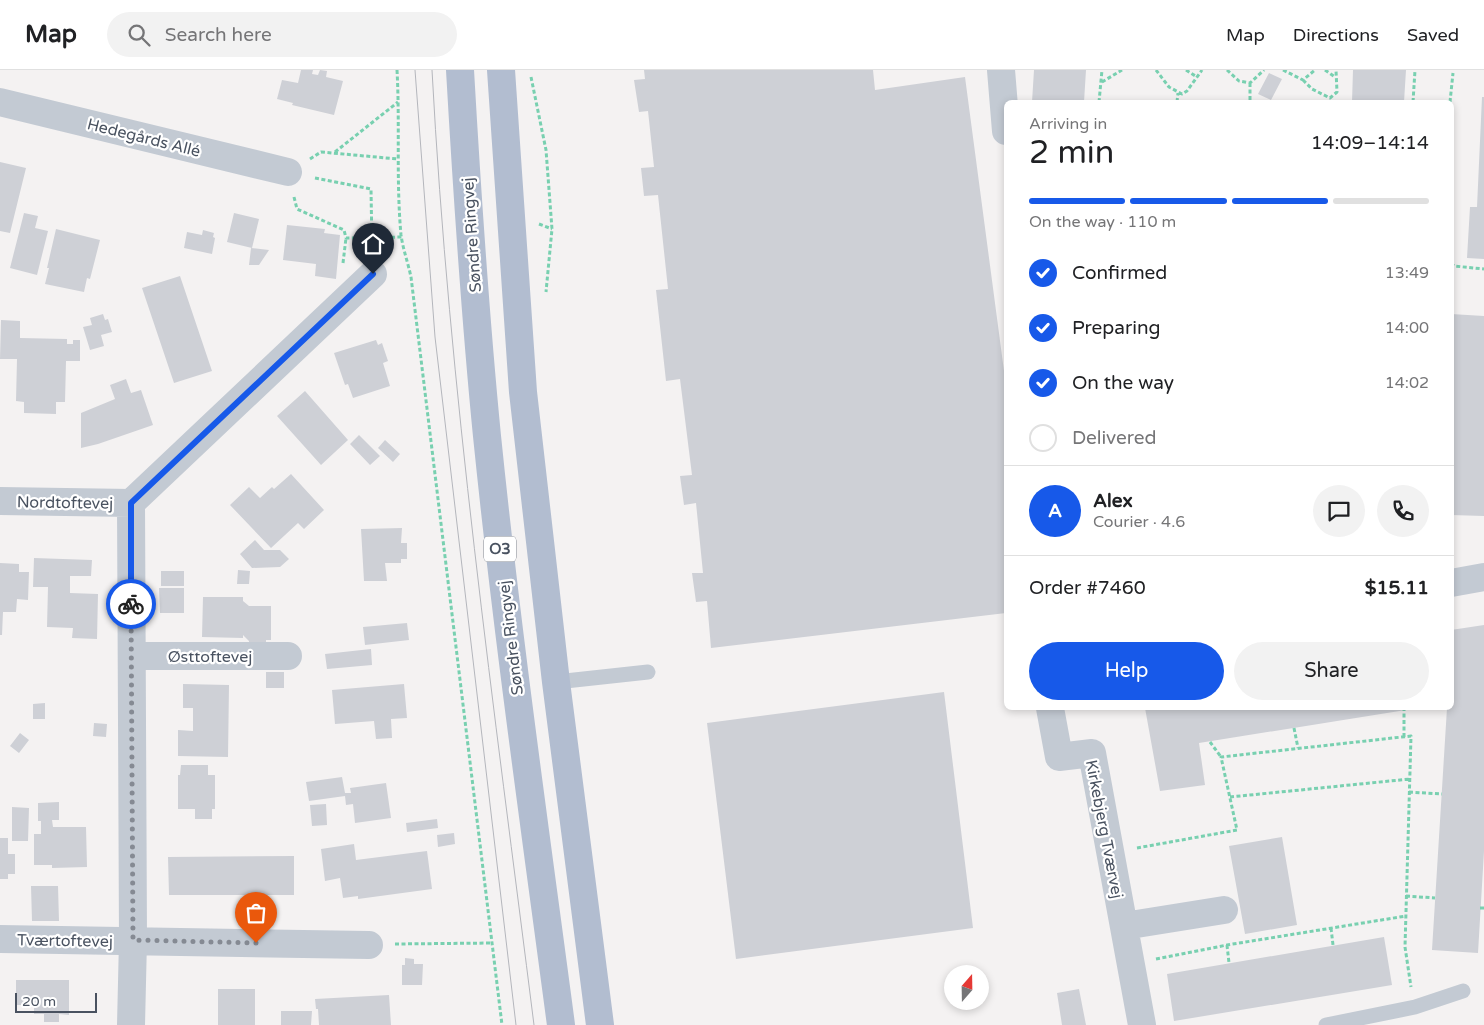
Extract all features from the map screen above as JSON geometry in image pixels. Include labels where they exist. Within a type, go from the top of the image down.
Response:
[{"type":"main road","name":"Søndre Ringvej","points":[[460,70],[469,216],[487,435],[518,706],[561,1025]]},
{"type":"main road","name":"O3","points":[[501,70],[523,392],[556,682],[600,1025]]},
{"type":"street","points":[[1001,70],[1004,107]]},
{"type":"street","name":"Hedegårds Allé","points":[[0,102],[288,172]]},
{"type":"street","points":[[131,1025],[133,940],[131,503],[373,274]]},
{"type":"street","name":"Nordtoftevej","points":[[0,501],[131,503]]},
{"type":"street","points":[[1454,582],[1484,577]]},
{"type":"street","name":"Østtoftevej","points":[[132,656],[288,656]]},
{"type":"street","name":"Kirkebjerg Tværvej","points":[[1050,710],[1059,756],[1092,753],[1142,1025]]},
{"type":"street","points":[[1124,926],[1224,910]]},
{"type":"street","name":"Tværtoftevej","points":[[0,938],[369,945]]},
{"type":"lane","points":[[556,682],[648,672]]},
{"type":"lane","points":[[1326,1025],[1415,1007],[1464,991]]},
{"type":"path","points":[[397,70],[399,102],[398,159],[402,237],[411,276],[502,1025]]},
{"type":"path","points":[[531,70],[546,150],[552,229]]},
{"type":"path","points":[[1099,100],[1102,70]]},
{"type":"path","points":[[1102,82],[1122,70]]},
{"type":"path","points":[[1156,70],[1169,87],[1182,94],[1187,92],[1202,70]]},
{"type":"path","points":[[1186,70],[1197,78]]},
{"type":"path","points":[[1227,70],[1239,80],[1250,84]]},
{"type":"path","points":[[1250,100],[1250,84],[1264,70]]},
{"type":"path","points":[[1283,70],[1304,80],[1312,89],[1330,98],[1337,92],[1338,87],[1335,82],[1336,70]]},
{"type":"path","points":[[1304,80],[1314,70]]},
{"type":"path","points":[[1325,70],[1336,78]]},
{"type":"path","points":[[1413,100],[1415,70]]},
{"type":"path","points":[[1450,100],[1453,73]]},
{"type":"path","points":[[1177,100],[1178,93]]},
{"type":"path","points":[[335,152],[399,102]]},
{"type":"path","points":[[288,172],[322,152],[398,159]]},
{"type":"path","points":[[288,172],[371,189],[372,237]]},
{"type":"path","points":[[288,172],[297,208],[344,230],[346,238],[402,237]]},
{"type":"path","points":[[1454,266],[1484,269]]},
{"type":"path","points":[[1404,710],[1404,736]]},
{"type":"path","points":[[1294,728],[1298,748]]},
{"type":"path","points":[[1222,757],[1411,736],[1405,947],[1415,1007]]},
{"type":"path","points":[[1110,853],[1237,830],[1222,757],[1210,742]]},
{"type":"path","points":[[1230,797],[1410,780]]},
{"type":"path","points":[[1409,792],[1442,794]]},
{"type":"path","points":[[1406,896],[1435,898]]},
{"type":"path","points":[[1131,964],[1227,945],[1406,916]]},
{"type":"path","points":[[1331,928],[1333,945]]},
{"type":"path","points":[[369,945],[492,943]]},
{"type":"path","points":[[1227,945],[1229,963]]},
{"type":"building","points":[[301,70],[313,70],[312,74],[318,75],[320,70],[327,71],[326,77],[343,81],[334,115],[292,105],[293,103],[277,99],[282,80],[298,83]]},
{"type":"building","points":[[644,70],[873,70],[875,90],[965,77],[1004,371],[1004,613],[711,648],[707,601],[696,602],[692,573],[703,573],[696,503],[684,505],[680,476],[692,475],[680,379],[666,381],[656,290],[668,289],[658,195],[644,196],[641,168],[654,167],[648,111],[639,112],[634,80],[645,79]]},
{"type":"building","points":[[1034,70],[1086,70],[1084,100],[1032,100]]},
{"type":"building","points":[[1353,70],[1406,70],[1404,100],[1352,100]]},
{"type":"building","points":[[1269,73],[1282,79],[1271,100],[1258,94]]},
{"type":"building","points":[[1482,97],[1484,97],[1484,259],[1467,258],[1470,207],[1477,207]]},
{"type":"building","points":[[0,162],[26,168],[10,233],[0,231]]},
{"type":"building","points":[[24,213],[38,216],[35,228],[48,231],[37,275],[10,268]]},
{"type":"building","points":[[234,213],[259,219],[252,248],[227,242]]},
{"type":"building","points":[[287,225],[325,229],[324,233],[340,235],[336,279],[315,276],[316,264],[283,260]]},
{"type":"building","points":[[56,229],[100,240],[90,279],[87,278],[84,292],[45,284]]},
{"type":"building","points":[[203,230],[214,233],[212,254],[184,248],[187,232],[202,235]]},
{"type":"building","points":[[251,248],[269,250],[259,265],[249,265]]},
{"type":"building","points":[[180,276],[212,371],[174,383],[142,288]]},
{"type":"building","points":[[103,314],[105,320],[108,319],[112,332],[101,335],[104,346],[90,350],[83,327],[92,325],[90,318]]},
{"type":"building","points":[[1454,314],[1484,316],[1484,516],[1454,515]]},
{"type":"building","points":[[1,320],[20,321],[20,338],[67,339],[67,344],[73,344],[73,340],[80,340],[80,361],[66,361],[65,402],[56,402],[56,414],[24,413],[24,402],[16,401],[17,359],[0,359]]},
{"type":"building","points":[[376,340],[378,345],[382,343],[388,361],[383,363],[390,386],[353,398],[348,384],[345,385],[334,353]]},
{"type":"building","points":[[126,379],[131,393],[141,390],[153,425],[81,448],[81,413],[115,399],[110,385]]},
{"type":"building","points":[[305,391],[348,440],[321,465],[277,416]]},
{"type":"building","points":[[359,435],[380,456],[370,465],[350,444]]},
{"type":"building","points":[[385,440],[400,454],[393,462],[378,448]]},
{"type":"building","points":[[291,474],[324,510],[304,529],[298,523],[271,548],[230,505],[249,487],[260,498]]},
{"type":"building","points":[[402,528],[401,543],[407,543],[407,559],[401,559],[401,563],[385,563],[387,581],[364,581],[361,529]]},
{"type":"building","points":[[255,540],[264,550],[280,550],[289,559],[280,567],[252,568],[240,554]]},
{"type":"building","points":[[34,558],[92,560],[91,576],[70,576],[70,593],[98,594],[97,639],[72,638],[73,628],[47,627],[48,587],[33,587]]},
{"type":"building","points":[[0,563],[19,564],[19,572],[29,572],[28,600],[17,599],[16,612],[3,612],[2,635],[0,635]]},
{"type":"building","points":[[238,570],[250,571],[249,584],[237,584]]},
{"type":"building","points":[[161,571],[184,571],[184,586],[161,586]]},
{"type":"building","points":[[159,588],[184,588],[184,613],[160,613]]},
{"type":"building","points":[[203,597],[243,597],[243,601],[249,606],[271,606],[271,640],[266,640],[266,647],[249,647],[249,641],[243,635],[243,638],[202,637]]},
{"type":"building","points":[[407,623],[409,640],[365,645],[363,627]]},
{"type":"building","points":[[1484,625],[1484,851],[1478,953],[1432,950],[1447,710],[1454,710],[1454,630]]},
{"type":"building","points":[[371,649],[372,665],[327,669],[325,654]]},
{"type":"building","points":[[266,672],[284,672],[284,688],[266,688]]},
{"type":"building","points":[[183,684],[229,685],[228,757],[178,756],[178,730],[193,731],[193,708],[183,708]]},
{"type":"building","points":[[404,684],[407,718],[391,719],[392,738],[376,739],[374,721],[335,724],[332,690]]},
{"type":"building","points":[[944,692],[973,928],[736,959],[707,723]]},
{"type":"building","points":[[45,703],[45,719],[33,719],[33,704]]},
{"type":"building","points":[[1145,710],[1406,710],[1199,743],[1205,785],[1160,791]]},
{"type":"building","points":[[94,723],[107,724],[106,737],[93,736]]},
{"type":"building","points":[[20,733],[29,740],[19,753],[10,746]]},
{"type":"building","points":[[181,765],[208,765],[208,775],[215,775],[215,809],[212,809],[212,819],[195,819],[195,809],[178,809],[178,775],[180,775]]},
{"type":"building","points":[[342,777],[345,793],[351,793],[350,788],[386,783],[391,818],[355,823],[353,804],[346,805],[345,796],[309,801],[306,782]]},
{"type":"building","points":[[59,802],[59,820],[52,820],[53,827],[86,827],[87,867],[52,868],[52,865],[34,865],[34,834],[41,834],[41,821],[38,821],[38,803]]},
{"type":"building","points":[[326,804],[327,825],[312,826],[310,805]]},
{"type":"building","points":[[12,807],[29,808],[28,841],[12,841]]},
{"type":"building","points":[[437,819],[438,828],[407,832],[406,823]]},
{"type":"building","points":[[454,833],[455,844],[438,847],[437,835]]},
{"type":"building","points":[[1282,837],[1297,925],[1245,934],[1229,846]]},
{"type":"building","points":[[0,838],[8,838],[8,854],[15,854],[15,874],[8,874],[8,879],[0,879]]},
{"type":"building","points":[[354,844],[356,860],[427,851],[432,889],[358,899],[358,896],[343,898],[340,878],[325,881],[321,849]]},
{"type":"building","points":[[294,856],[294,895],[169,895],[168,857]]},
{"type":"building","points":[[31,886],[58,886],[59,921],[32,921]]},
{"type":"building","points":[[1384,937],[1392,985],[1174,1021],[1167,974]]},
{"type":"building","points":[[405,958],[414,959],[414,964],[423,964],[422,985],[402,985],[402,965],[405,965]]},
{"type":"building","points":[[16,980],[69,980],[69,1015],[59,1014],[59,1022],[44,1022],[44,1014],[34,1014],[34,1005],[16,1005]]},
{"type":"building","points":[[218,989],[255,989],[255,1025],[218,1025]]},
{"type":"building","points":[[1079,989],[1086,1025],[1062,1025],[1057,993]]},
{"type":"building","points":[[389,995],[391,1025],[319,1025],[315,999]]},
{"type":"building","points":[[281,1011],[312,1011],[311,1025],[281,1025]]},
{"type":"tram line","points":[[415,70],[435,337],[516,1025]]},
{"type":"tram line","points":[[432,70],[449,310],[461,429],[474,548],[534,1025]]},
{"type":"way so far","points":[[131,604],[133,940],[256,943]]},
{"type":"route","points":[[131,604],[131,503],[373,274]]}]
